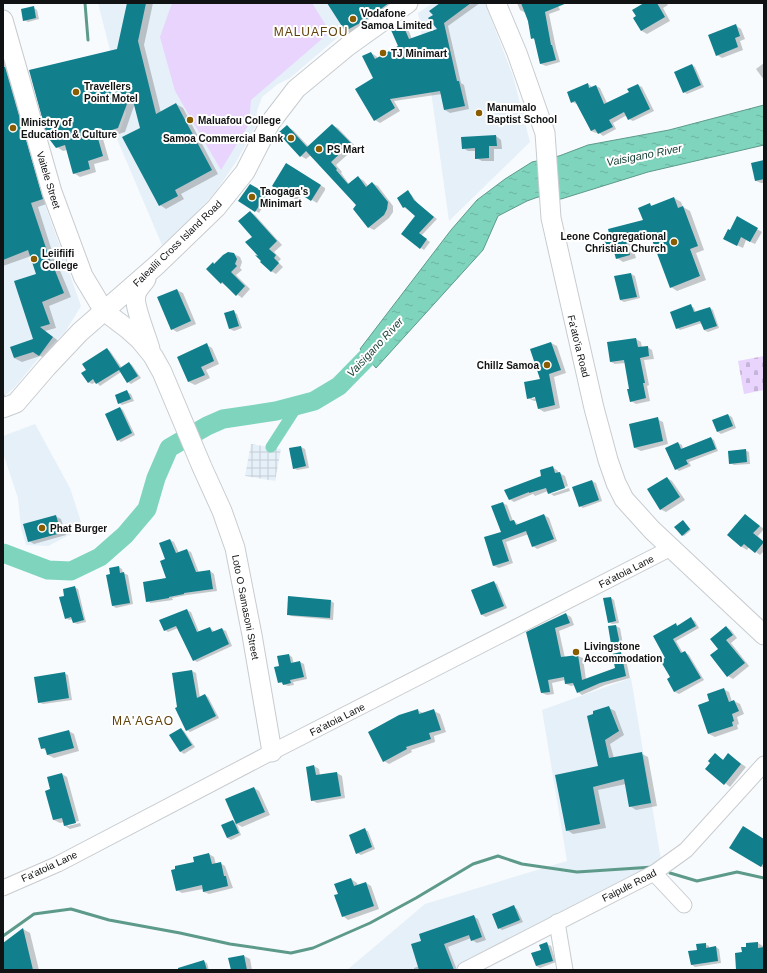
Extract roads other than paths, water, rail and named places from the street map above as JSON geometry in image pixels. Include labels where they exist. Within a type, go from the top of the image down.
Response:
[{"type":"main road","name":"Falealili Cross Island Road","points":[[3,408],[16,404],[47,367],[80,332],[158,264],[216,208],[245,172],[270,123],[296,90],[348,46],[408,3]]},
{"type":"main road","name":"Fa'ato'ia Road","points":[[496,3],[517,53],[546,133],[550,211],[575,329],[608,460],[616,483],[624,499],[652,530],[764,635]]},
{"type":"main road","name":"Vaitele Street","points":[[3,20],[52,192],[82,276],[104,310]]},
{"type":"main road","points":[[153,356],[135,295],[158,264]]},
{"type":"main road","points":[[104,310],[140,340],[153,356]]},
{"type":"main road","name":"Loto O Samasoni Street","points":[[153,356],[162,372],[222,512],[235,548],[252,635],[272,752]]},
{"type":"street","name":"Fa'atoia Lane","points":[[3,888],[58,864],[272,752],[671,548]]},
{"type":"street","name":"Faipule Road","points":[[465,970],[654,873],[686,850],[764,764]]},
{"type":"street","points":[[654,873],[684,905]]},
{"type":"street","points":[[557,922],[566,970]]},
{"type":"water","points":[[764,105],[764,145],[648,172],[561,199],[538,197],[498,216],[483,250],[376,368],[360,349],[451,230],[477,200],[505,179],[532,162],[559,156],[588,145],[669,130]]},
{"type":"waterway","points":[[85,3],[88,40]]},
{"type":"waterway","name":"Vaisigano River","points":[[3,553],[48,570],[71,571],[100,557],[125,535],[147,509],[156,478],[169,448],[207,426],[223,419],[276,411],[314,401],[339,386],[385,339]]},
{"type":"waterway","points":[[271,447],[298,405]]},
{"type":"waterway","points":[[3,936],[34,914],[71,909],[109,920],[230,944],[291,953],[313,948],[370,923],[473,864],[498,856],[522,864],[577,872],[653,867]]},
{"type":"waterway","points":[[670,873],[697,881],[737,872],[764,878]]},
{"type":"place","name":"Vodafone Samoa Limited","points":[[353,19]]},
{"type":"place","name":"TJ Minimart","points":[[383,53]]},
{"type":"place","name":"Travellers Point Motel","points":[[76,92]]},
{"type":"place","name":"Manumalo Baptist School","points":[[479,113]]},
{"type":"place","name":"Maluafou College","points":[[190,120]]},
{"type":"place","name":"Ministry of Education & Culture","points":[[13,128]]},
{"type":"place","name":"Samoa Commercial Bank","points":[[291,138]]},
{"type":"place","name":"PS Mart","points":[[319,149]]},
{"type":"place","name":"Taogaga's Minimart","points":[[252,197]]},
{"type":"place","name":"Leone Congregational Christian Church","points":[[674,242]]},
{"type":"place","name":"Leiifiifi College","points":[[34,259]]},
{"type":"place","name":"Chillz Samoa","points":[[547,365]]},
{"type":"place","name":"Phat Burger","points":[[42,528]]},
{"type":"place","name":"Livingstone Accommodation","points":[[576,652]]},
{"type":"district","name":"MALUAFOU","points":[[311,32]]},
{"type":"district","name":"MA'AGAO","points":[[143,721]]}]
